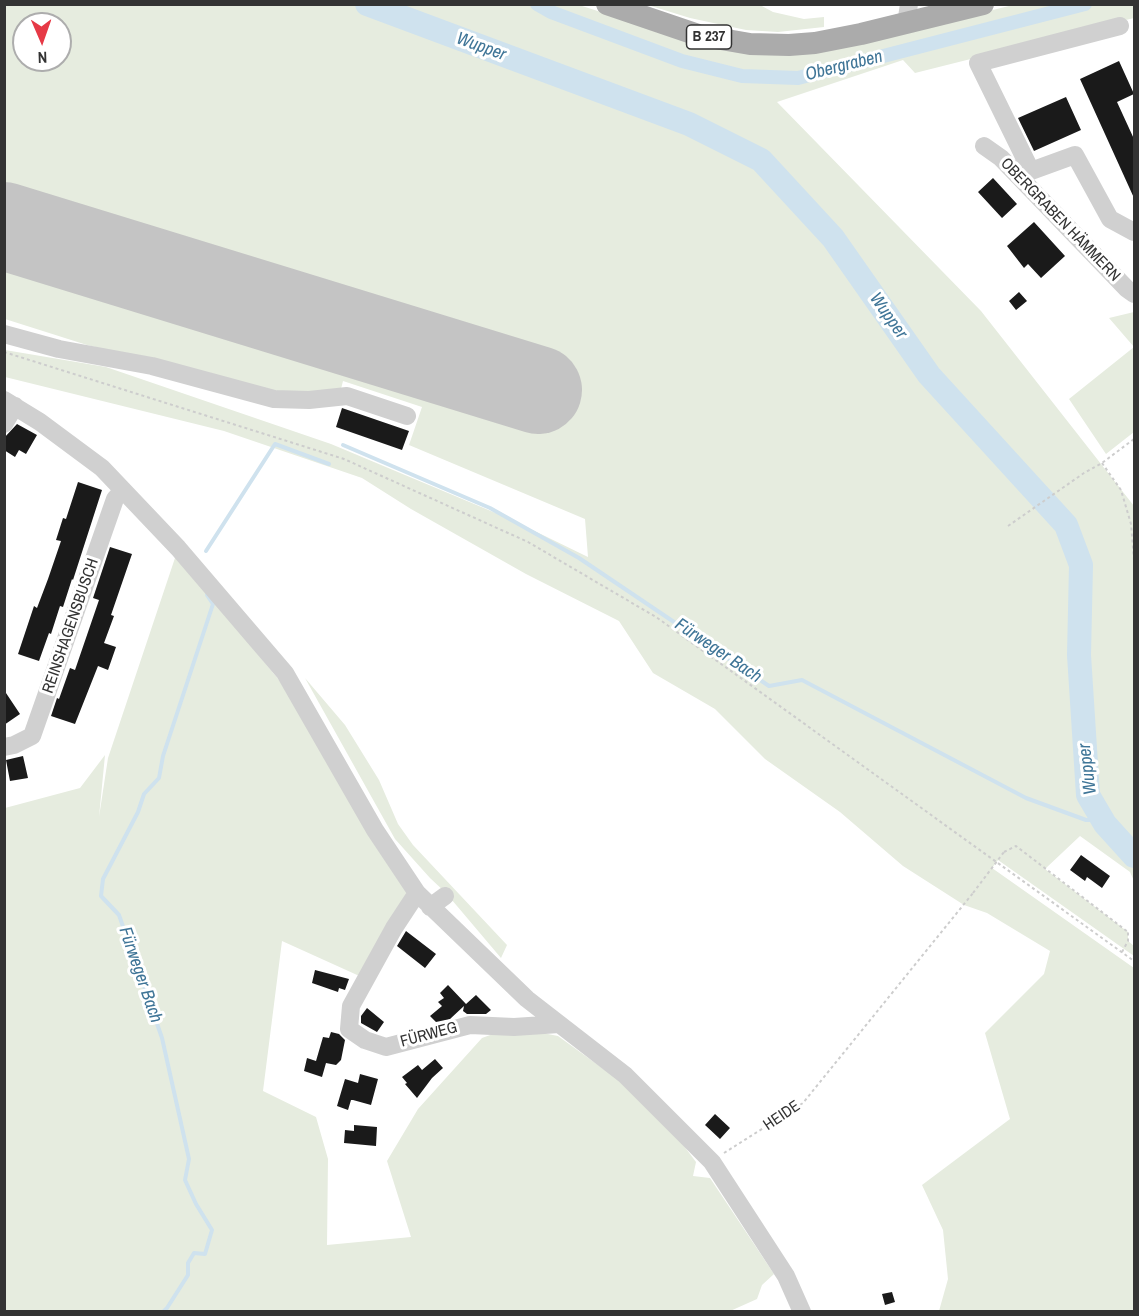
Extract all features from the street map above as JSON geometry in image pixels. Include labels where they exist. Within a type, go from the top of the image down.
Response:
[{"type":"main road","name":"B 237","points":[[607,4],[698,35],[750,44],[815,43],[907,14],[983,4]]},
{"type":"street","points":[[1120,27],[978,63],[1031,171],[1075,155],[1110,219],[1134,232]]},
{"type":"street","name":"OBERGRABEN HÄMMERN","points":[[984,146],[1001,158],[1134,294]]},
{"type":"street","points":[[4,334],[59,349],[152,366],[274,399],[309,400],[347,396],[407,416]]},
{"type":"street","points":[[4,424],[10,403],[40,422],[102,468],[178,548],[285,674],[375,830],[417,893],[437,902],[527,999],[625,1075],[712,1162],[786,1276],[802,1311]]},
{"type":"street","name":"REINSHAGENSBUSCH","points":[[4,747],[32,736],[114,499],[123,490]]},
{"type":"street","name":"FÜRWEG","points":[[417,893],[394,928],[351,1006],[349,1029],[365,1040],[386,1047],[470,1025],[514,1027],[559,1024]]},
{"type":"path","points":[[4,352],[344,459],[528,542],[656,617],[1134,961]]},
{"type":"path","points":[[1008,525],[1134,439]]},
{"type":"path","points":[[1102,463],[1121,490],[1131,524],[1134,560]]},
{"type":"path","name":"HEIDE","points":[[712,1162],[803,1103],[1004,852],[1016,846],[1128,932]]},
{"type":"path","points":[[1122,951],[1128,941],[1128,932],[1133,932]]},
{"type":"shaded area","points":[[5,5],[579,5],[688,40],[908,31],[1013,5],[1134,5],[1134,18],[915,73],[903,60],[777,102],[981,311],[1134,506],[1134,881],[1130,872],[1080,836],[1045,869],[1128,932],[1128,941],[1134,946],[1134,956],[998,860],[992,868],[1134,968],[1134,1311],[939,1311],[948,1279],[943,1230],[922,1185],[1010,1119],[985,1033],[1044,974],[1050,951],[987,913],[964,905],[903,866],[840,812],[765,759],[715,709],[653,673],[619,621],[526,574],[411,509],[362,478],[224,431],[5,377],[5,350],[106,367],[331,444],[510,519],[588,557],[585,519],[409,445],[422,407],[343,381],[341,389],[298,396],[87,345],[5,319]]},
{"type":"shaded area","points":[[648,5],[760,5],[773,12],[804,19],[824,17],[824,27],[778,32],[746,30],[690,18]]},
{"type":"shaded area","points":[[1134,312],[1134,347],[1109,318]]},
{"type":"shaded area","points":[[1134,347],[1134,432],[1106,454],[1069,399]]},
{"type":"shaded area","points":[[176,555],[279,680],[410,894],[366,979],[282,941],[263,1091],[316,1117],[328,1159],[327,1245],[411,1237],[387,1161],[418,1109],[482,1038],[512,1027],[558,1036],[620,1081],[678,1138],[696,1162],[693,1176],[710,1178],[774,1274],[762,1285],[757,1299],[728,1312],[5,1311],[5,808],[80,788],[105,755],[99,817],[108,758]]},
{"type":"shaded area","points":[[305,678],[345,725],[379,780],[398,824],[413,845],[507,945],[501,958],[446,893],[395,839]]},
{"type":"building","points":[[1119,61],[1134,94],[1117,102],[1134,139],[1134,198],[1080,79]]},
{"type":"building","points":[[1066,97],[1081,130],[1034,151],[1018,118]]},
{"type":"building","points":[[993,178],[1017,204],[1002,218],[978,192]]},
{"type":"building","points":[[1034,222],[1065,256],[1041,278],[1028,264],[1024,268],[1007,246]]},
{"type":"building","points":[[1019,292],[1027,301],[1016,310],[1009,301]]},
{"type":"building","points":[[342,408],[409,431],[402,450],[336,427]]},
{"type":"building","points":[[17,424],[37,435],[26,454],[19,450],[15,457],[4,450],[4,438]]},
{"type":"building","points":[[78,482],[102,490],[73,580],[63,607],[60,606],[39,661],[18,654],[34,606],[37,608],[48,579],[61,541],[56,540],[63,518],[66,519]]},
{"type":"building","points":[[110,547],[132,554],[104,643],[116,647],[108,670],[98,666],[75,724],[51,716],[70,668],[75,670],[99,600],[93,598]]},
{"type":"building","points":[[4,690],[20,714],[4,725]]},
{"type":"building","points":[[23,756],[28,778],[10,781],[6,760]]},
{"type":"building","points":[[1081,855],[1110,876],[1102,888],[1087,877],[1085,881],[1070,870]]},
{"type":"building","points":[[406,931],[436,954],[425,968],[397,946]]},
{"type":"building","points":[[315,970],[349,979],[345,990],[339,988],[338,992],[312,983]]},
{"type":"building","points":[[448,985],[466,1004],[476,995],[491,1010],[486,1014],[467,1014],[463,1011],[464,1006],[450,1019],[436,1022],[430,1016],[442,1006],[438,1002],[444,998],[440,993]]},
{"type":"building","points":[[367,1008],[384,1022],[377,1032],[361,1023],[361,1016]]},
{"type":"building","points":[[331,1032],[339,1034],[345,1040],[341,1060],[336,1065],[326,1063],[322,1077],[304,1071],[307,1058],[316,1061],[323,1037],[329,1038]]},
{"type":"building","points":[[435,1059],[443,1068],[417,1098],[402,1077],[418,1065],[422,1070]]},
{"type":"building","points":[[360,1074],[378,1079],[371,1105],[351,1100],[348,1110],[337,1106],[345,1079],[358,1083]]},
{"type":"building","points":[[715,1114],[730,1128],[720,1139],[705,1125]]},
{"type":"building","points":[[354,1125],[377,1127],[376,1146],[344,1143],[345,1130],[354,1131]]},
{"type":"building","points":[[892,1292],[895,1302],[885,1305],[882,1294]]},
{"type":"waterway","name":"Wupper","points":[[367,4],[689,124],[761,160],[833,238],[929,375],[1066,525],[1081,565],[1079,655],[1088,795],[1105,824],[1134,856]]},
{"type":"waterway","name":"Obergraben","points":[[537,4],[551,12],[682,61],[742,76],[798,78],[1085,4]]},
{"type":"waterway","name":"Fürweger Bach","points":[[206,551],[275,444],[329,464]]},
{"type":"waterway","name":"Fürweger Bach","points":[[343,445],[490,508],[579,558],[769,686],[802,680],[1026,798],[1086,820],[1102,820]]},
{"type":"waterway","name":"Fürweger Bach","points":[[163,1312],[188,1275],[188,1263],[194,1253],[205,1254],[212,1230],[185,1180],[189,1159],[162,1038],[119,915],[101,896],[103,879],[138,812],[144,794],[159,778],[163,756],[213,604],[207,595]]},
{"type":"runway","points":[[4,226],[538,390]]}]
